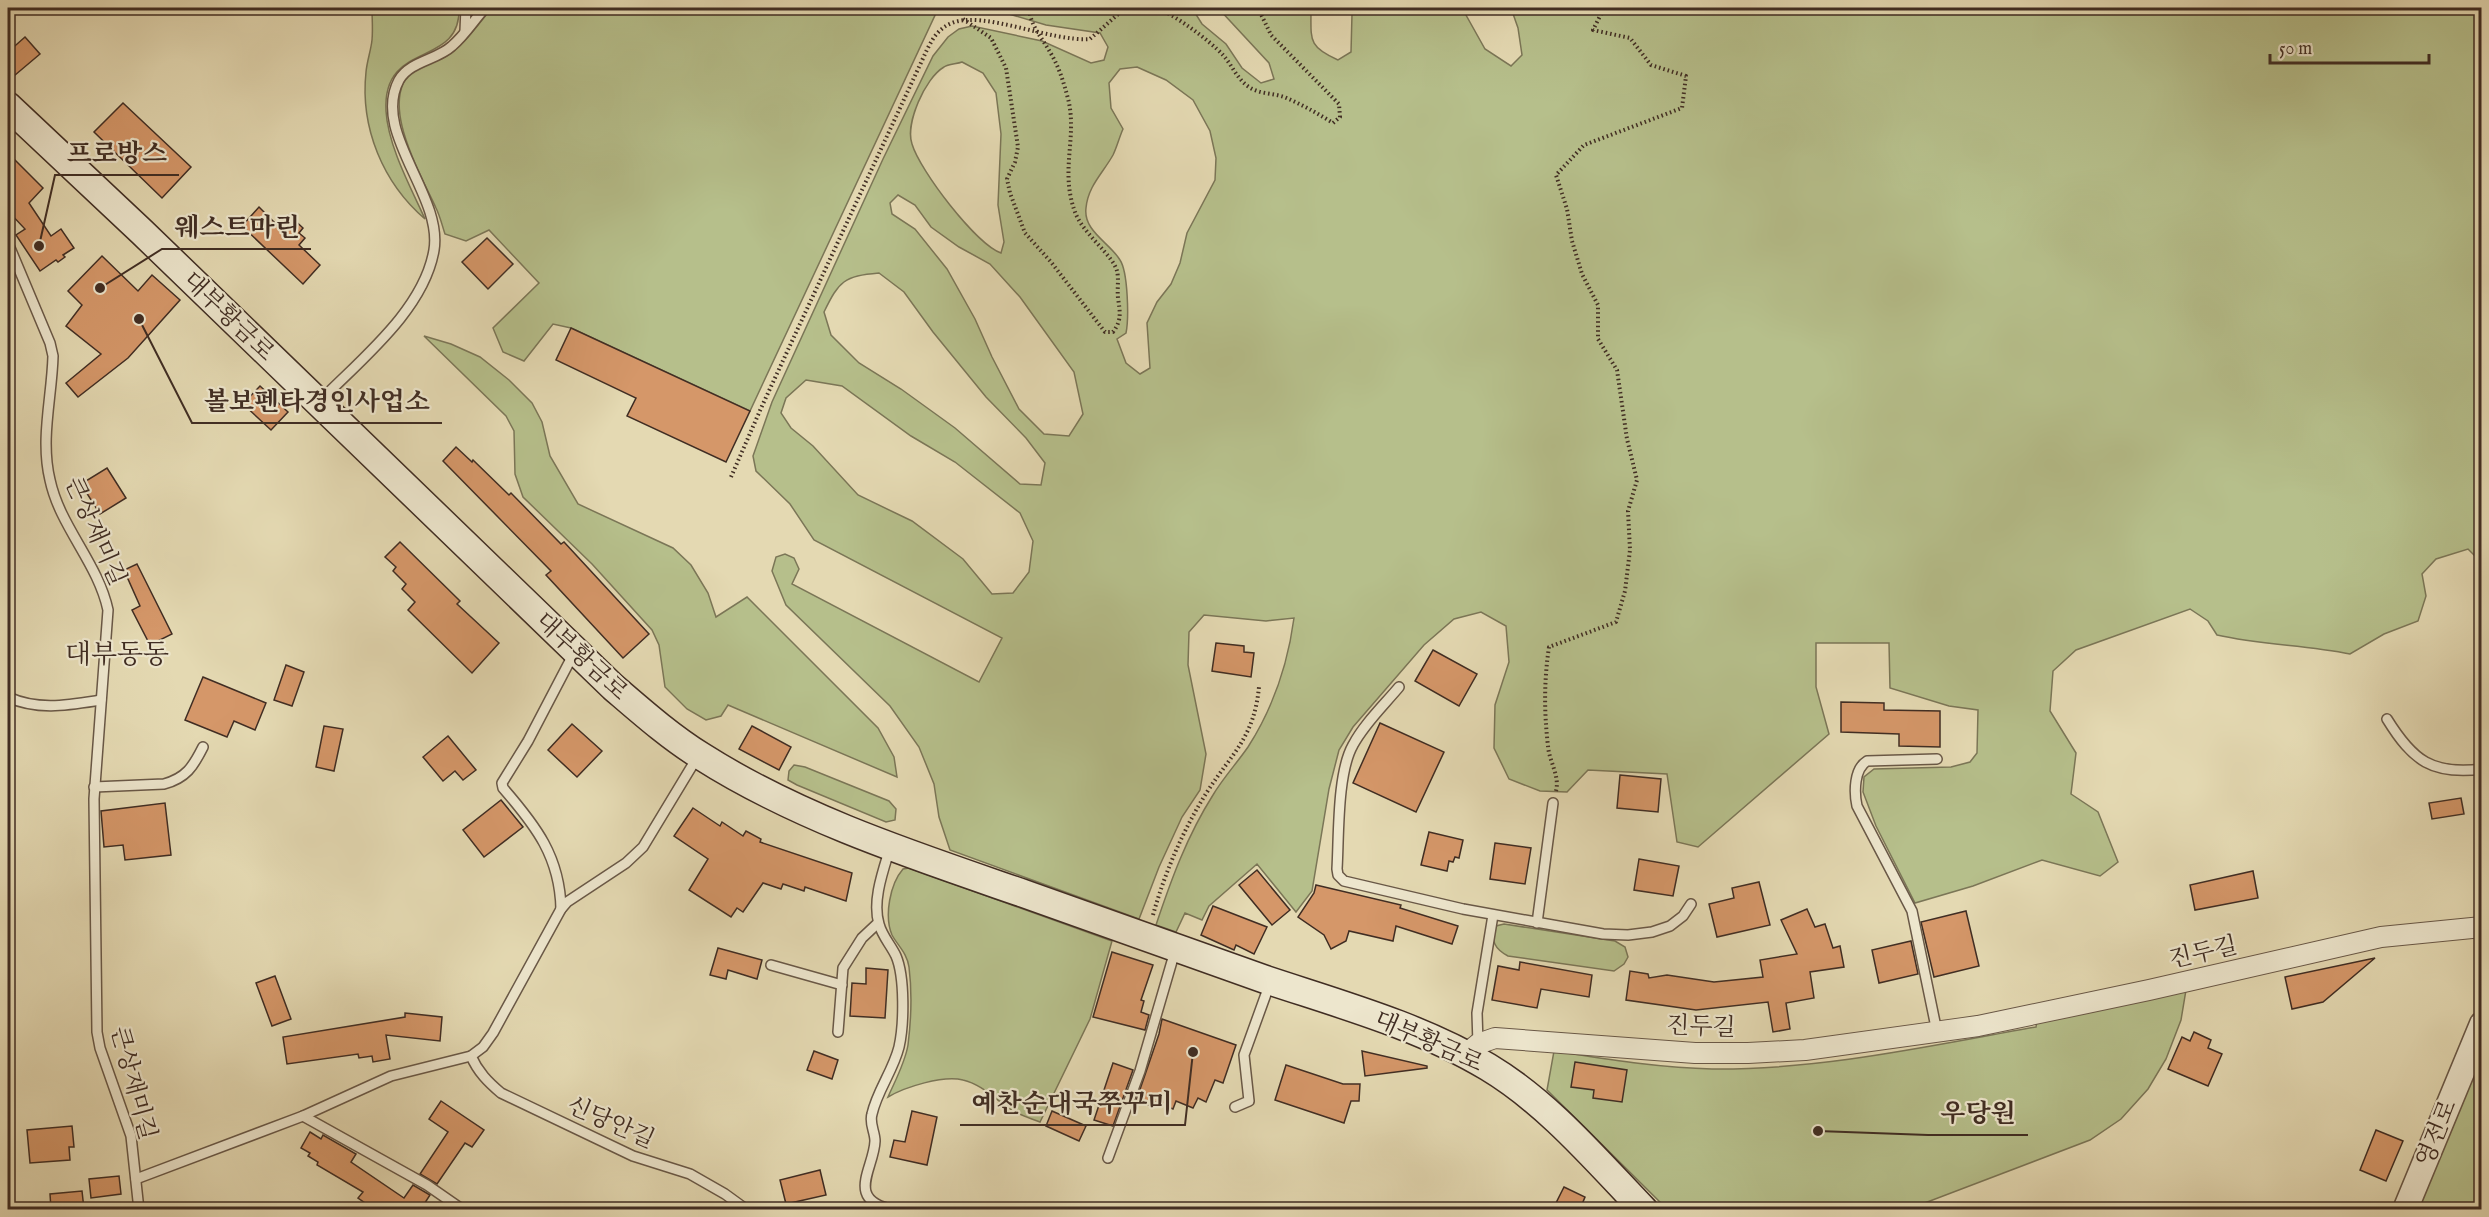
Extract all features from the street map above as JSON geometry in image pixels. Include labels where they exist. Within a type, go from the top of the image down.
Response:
[{"type":"main road","name":"대부황금로","points":[[10,114],[142,232],[576,651],[640,710],[698,754],[765,791],[853,832],[1146,938],[1472,1049],[1550,1114],[1644,1209]]},
{"type":"street","name":"진두길","points":[[1472,1049],[1495,1038],[1515,1038],[1695,1053],[1805,1050],[1978,1026],[2381,937],[2481,927]]},
{"type":"street","name":"영전로","points":[[2405,1209],[2481,1024]]},
{"type":"lane","points":[[465,31],[466,8]]},
{"type":"lane","points":[[318,403],[408,308],[424,278],[434,250],[431,215],[397,129],[393,112],[394,94],[405,71],[443,53],[485,8]]},
{"type":"lane","name":"큰상재미길","points":[[8,243],[50,343],[53,356],[46,438],[50,481],[64,516],[96,574],[107,603],[108,626],[94,787],[97,1032],[102,1055],[129,1126],[139,1209]]},
{"type":"lane","points":[[561,909],[558,876],[543,838],[503,788],[502,783],[528,741],[576,651]]},
{"type":"lane","points":[[1399,687],[1364,729],[1353,745],[1345,764],[1338,875],[1353,885],[1493,915],[1603,934],[1636,934],[1670,926],[1683,916],[1691,904]]},
{"type":"lane","points":[[8,697],[27,704],[53,706],[101,700]]},
{"type":"lane","points":[[2387,719],[2413,753],[2432,766],[2453,772],[2481,769]]},
{"type":"lane","points":[[94,787],[164,784],[174,781],[191,769],[203,747]]},
{"type":"lane","points":[[136,1179],[303,1116],[391,1076],[471,1056],[483,1047],[493,1034],[561,909],[626,863],[644,847],[698,754]]},
{"type":"lane","points":[[1937,759],[1867,761],[1858,772],[1855,797],[1857,806],[1912,911],[1937,1032]]},
{"type":"lane","points":[[1537,923],[1553,803]]},
{"type":"lane","points":[[891,846],[877,903],[878,923],[896,956],[901,973],[899,1044],[871,1117],[875,1142],[866,1172],[865,1186],[868,1196],[877,1204],[894,1209]]},
{"type":"lane","name":"대부황금로","points":[[1472,1049],[1493,915]]},
{"type":"lane","points":[[838,1032],[843,968],[851,951],[878,923]]},
{"type":"lane","points":[[1108,1158],[1140,1071],[1176,948]]},
{"type":"lane","points":[[771,965],[842,985]]},
{"type":"lane","points":[[1235,1107],[1249,1101],[1244,1055],[1271,981]]},
{"type":"lane","name":"신당안길","points":[[471,1056],[486,1080],[501,1093],[633,1156],[690,1174],[747,1209]]},
{"type":"lane","points":[[303,1116],[427,1185],[463,1209]]},
{"type":"path","points":[[963,20],[991,38],[1006,68],[1018,147],[1015,162],[1007,179],[1025,233],[1081,299],[1096,322],[1105,332],[1113,332],[1119,323],[1121,313],[1117,269],[1086,233],[1068,191],[1067,160],[1072,129],[1068,97],[1050,52],[1037,32],[1029,8]]},
{"type":"path","points":[[731,477],[766,395],[928,47],[941,29],[950,23],[979,20],[1076,40],[1090,39],[1117,15],[1131,8]]},
{"type":"path","points":[[1156,8],[1168,11],[1208,41],[1250,87],[1306,106],[1333,123],[1340,117],[1339,104],[1271,35],[1258,8]]},
{"type":"path","points":[[1333,8],[1352,8]]},
{"type":"path","points":[[1553,803],[1558,783],[1548,748],[1544,681],[1549,647],[1616,622],[1625,591],[1630,550],[1628,511],[1637,480],[1627,439],[1617,370],[1598,339],[1598,305],[1582,274],[1572,241],[1568,209],[1556,175],[1584,145],[1682,108],[1686,76],[1651,65],[1629,38],[1593,30],[1604,8]]},
{"type":"path","points":[[1146,938],[1161,886],[1185,831],[1207,791],[1242,744],[1251,727],[1259,687]]},
{"type":"green space","points":[[372,8],[459,8],[456,27],[448,40],[408,63],[396,73],[388,88],[386,111],[391,138],[425,219],[397,189],[386,171],[371,134],[365,93],[372,40]]},
{"type":"green space","points":[[492,8],[943,8],[938,9],[750,411],[571,328],[553,324],[524,361],[503,352],[493,328],[539,283],[489,230],[466,241],[445,234],[437,211],[412,158],[400,117],[399,98],[404,81],[416,69],[452,52],[465,41]]},
{"type":"green space","points":[[989,8],[1192,8],[1202,24],[1226,44],[1242,68],[1261,83],[1274,79],[1269,63],[1218,8],[1462,8],[1485,49],[1511,66],[1522,55],[1518,28],[1511,8],[2481,8],[2481,562],[2468,549],[2436,559],[2422,574],[2426,596],[2418,621],[2384,634],[2350,654],[2217,635],[2208,621],[2190,609],[2076,650],[2053,671],[2050,711],[2076,753],[2071,794],[2098,812],[2118,862],[2100,876],[2042,860],[1973,886],[1915,903],[1876,826],[1863,792],[1864,777],[1874,769],[1951,767],[1970,762],[1977,753],[1978,710],[1949,706],[1890,688],[1889,643],[1816,643],[1816,687],[1829,734],[1698,847],[1677,842],[1667,774],[1588,770],[1567,792],[1540,791],[1509,779],[1494,748],[1495,705],[1509,662],[1506,626],[1481,612],[1454,619],[1424,645],[1353,727],[1339,750],[1329,789],[1312,891],[1296,912],[1257,864],[1209,906],[1202,920],[1185,913],[1176,932],[1156,925],[1195,826],[1217,789],[1248,747],[1265,717],[1288,652],[1294,618],[1266,621],[1204,615],[1189,632],[1188,665],[1206,754],[1200,790],[1182,817],[1139,919],[950,850],[939,817],[934,784],[919,747],[890,706],[786,605],[772,571],[776,557],[785,554],[794,558],[799,569],[792,584],[979,682],[1002,638],[814,540],[790,504],[756,471],[753,456],[772,402],[883,159],[933,56],[948,37],[959,29],[972,26],[1042,41],[1091,63],[1104,60],[1108,47],[1100,33],[1046,25]],"holes":[[[1311,10],[1329,14],[1352,14],[1351,52],[1338,60],[1321,51],[1312,36]],[[962,62],[983,73],[996,93],[1001,134],[998,205],[1004,242],[1001,253],[978,236],[950,205],[926,171],[912,144],[911,125],[918,102],[930,81],[946,66]],[[1137,67],[1166,80],[1193,100],[1210,131],[1216,158],[1215,180],[1187,233],[1180,263],[1171,284],[1157,302],[1147,323],[1150,368],[1140,374],[1126,363],[1117,339],[1126,333],[1127,326],[1128,306],[1123,266],[1116,254],[1093,230],[1086,216],[1087,200],[1096,180],[1113,155],[1123,129],[1111,108],[1109,83],[1120,69]],[[898,195],[915,205],[931,227],[959,247],[990,264],[1020,297],[1074,372],[1083,414],[1069,436],[1044,434],[1019,409],[975,319],[947,269],[915,229],[892,214],[890,203]],[[879,273],[904,292],[986,397],[1026,438],[1045,463],[1041,485],[1020,484],[955,428],[901,389],[859,363],[831,335],[824,312],[839,287],[850,278]],[[806,380],[842,386],[911,436],[955,462],[1020,513],[1033,541],[1029,572],[1013,593],[992,594],[963,559],[912,521],[858,495],[813,446],[791,428],[781,413],[786,398]]]},
{"type":"green space","points":[[424,336],[451,344],[480,357],[509,380],[532,403],[542,422],[550,456],[578,504],[673,548],[691,565],[708,593],[716,617],[747,597],[878,728],[894,757],[897,777],[728,705],[721,716],[706,720],[687,709],[665,687],[659,645],[652,630],[592,564],[523,497],[515,474],[514,431],[506,416]]},
{"type":"green space","points":[[794,765],[805,767],[889,801],[896,809],[895,820],[886,822],[797,785],[788,780],[789,771]]},
{"type":"green space","points":[[909,868],[1112,941],[1090,1019],[1040,1122],[1013,1111],[982,1088],[963,1080],[945,1079],[924,1083],[888,1097],[907,1052],[911,996],[908,962],[892,935],[889,910],[892,891],[898,875],[903,869]]},
{"type":"green space","points":[[1504,924],[1615,941],[1625,947],[1628,957],[1624,964],[1614,971],[1508,956],[1497,947],[1494,940],[1496,926]]},
{"type":"green space","points":[[2186,990],[2181,1020],[2166,1059],[2148,1089],[2121,1119],[2090,1140],[1909,1209],[1667,1209],[1547,1090],[1554,1051],[1672,1067],[1712,1069],[1794,1066],[1875,1056],[2036,1027],[2037,1020]]},
{"type":"green space","points":[[2481,1058],[2481,1209],[2418,1210]]},
{"type":"building","points":[[25,37],[40,54],[8,81],[8,52]]},
{"type":"building","points":[[123,103],[191,167],[162,198],[94,132]]},
{"type":"building","points":[[8,153],[43,188],[29,203],[51,236],[61,229],[74,248],[63,255],[65,257],[58,262],[56,260],[40,271],[16,235],[25,229],[8,211]]},
{"type":"building","points":[[259,207],[278,226],[289,215],[303,228],[299,233],[305,238],[299,245],[320,265],[303,284],[242,226]]},
{"type":"building","points":[[487,238],[513,264],[488,289],[462,262]]},
{"type":"building","points":[[102,256],[138,291],[152,275],[180,300],[128,358],[78,397],[66,383],[101,354],[66,326],[82,305],[68,291]]},
{"type":"building","points":[[571,328],[750,411],[726,462],[627,416],[636,398],[556,360]]},
{"type":"building","points":[[260,386],[288,412],[271,430],[243,404]]},
{"type":"building","points":[[456,447],[509,495],[511,493],[561,544],[564,542],[649,634],[623,658],[546,575],[551,571],[443,461]]},
{"type":"building","points":[[107,468],[126,498],[100,514],[81,484]]},
{"type":"building","points":[[400,542],[460,601],[457,604],[499,643],[472,673],[408,610],[415,602],[402,589],[406,584],[393,571],[396,567],[385,557]]},
{"type":"building","points":[[137,564],[172,634],[150,645],[132,610],[140,606],[124,570]]},
{"type":"building","points":[[1216,643],[1244,646],[1244,652],[1254,653],[1251,677],[1212,671]]},
{"type":"building","points":[[1433,650],[1477,674],[1459,706],[1415,681]]},
{"type":"building","points":[[286,665],[304,672],[292,706],[274,700]]},
{"type":"building","points":[[203,677],[266,703],[255,730],[234,721],[227,737],[185,720]]},
{"type":"building","points":[[1841,702],[1884,703],[1884,710],[1940,711],[1940,747],[1899,746],[1899,734],[1841,732]]},
{"type":"building","points":[[1380,723],[1444,752],[1416,812],[1353,783]]},
{"type":"building","points":[[572,724],[602,751],[577,777],[548,750]]},
{"type":"building","points":[[324,726],[343,729],[334,771],[316,767]]},
{"type":"building","points":[[752,726],[791,747],[779,770],[739,749]]},
{"type":"building","points":[[448,736],[476,770],[463,780],[455,771],[443,781],[423,757]]},
{"type":"building","points":[[1620,775],[1661,779],[1658,812],[1617,808]]},
{"type":"building","points":[[2461,798],[2464,814],[2432,819],[2429,803]]},
{"type":"building","points":[[501,800],[523,827],[484,857],[463,830]]},
{"type":"building","points":[[165,803],[171,855],[125,860],[123,845],[104,847],[101,811]]},
{"type":"building","points":[[693,808],[720,826],[722,822],[743,836],[746,831],[761,839],[760,842],[852,873],[846,901],[805,887],[804,891],[783,884],[781,889],[763,883],[743,912],[737,908],[731,917],[689,890],[708,859],[674,836]]},
{"type":"building","points":[[1429,832],[1463,840],[1459,858],[1455,857],[1453,862],[1449,861],[1447,871],[1421,865]]},
{"type":"building","points":[[1495,843],[1531,848],[1525,884],[1490,879]]},
{"type":"building","points":[[1639,859],[1679,866],[1673,896],[1634,890]]},
{"type":"building","points":[[1257,870],[1290,910],[1272,925],[1239,885]]},
{"type":"building","points":[[2253,871],[2258,898],[2195,910],[2190,885]]},
{"type":"building","points":[[1759,882],[1770,925],[1717,937],[1709,904],[1734,898],[1732,888]]},
{"type":"building","points":[[1316,885],[1401,905],[1400,908],[1458,926],[1452,944],[1396,926],[1393,941],[1349,931],[1346,941],[1331,949],[1324,935],[1298,917],[1314,893]]},
{"type":"building","points":[[1213,906],[1267,927],[1254,954],[1236,945],[1234,950],[1201,935]]},
{"type":"building","points":[[1807,909],[1815,927],[1825,924],[1833,948],[1840,946],[1844,967],[1810,972],[1814,998],[1786,1003],[1790,1029],[1773,1032],[1768,1002],[1696,1010],[1626,1000],[1630,971],[1648,974],[1649,978],[1667,975],[1714,982],[1763,977],[1760,960],[1797,954],[1781,920]]},
{"type":"building","points":[[1966,911],[1979,966],[1934,977],[1921,922]]},
{"type":"building","points":[[1911,941],[1918,974],[1879,983],[1872,950]]},
{"type":"building","points":[[718,948],[762,960],[757,979],[728,970],[726,979],[710,975]]},
{"type":"building","points":[[1112,952],[1153,965],[1141,1000],[1144,1001],[1141,1012],[1149,1015],[1145,1030],[1093,1017]]},
{"type":"building","points":[[2375,958],[2323,1002],[2292,1009],[2285,977]]},
{"type":"building","points":[[1520,962],[1592,975],[1589,997],[1541,989],[1537,1008],[1492,1000],[1498,966],[1519,970]]},
{"type":"building","points":[[866,968],[888,970],[885,1018],[850,1016],[852,983],[866,984]]},
{"type":"building","points":[[275,976],[291,1019],[272,1026],[256,983]]},
{"type":"building","points":[[405,1013],[442,1017],[440,1041],[386,1035],[390,1059],[373,1062],[372,1056],[359,1058],[358,1054],[287,1064],[283,1037],[405,1017]]},
{"type":"building","points":[[1162,1019],[1236,1045],[1223,1083],[1215,1080],[1206,1102],[1198,1098],[1193,1108],[1176,1101],[1173,1109],[1156,1102],[1155,1107],[1136,1101]]},
{"type":"building","points":[[2194,1032],[2211,1040],[2208,1048],[2222,1054],[2208,1086],[2168,1069],[2182,1037],[2190,1041]]},
{"type":"building","points":[[814,1051],[838,1060],[832,1079],[807,1070]]},
{"type":"building","points":[[1362,1051],[1427,1066],[1427,1068],[1365,1076]]},
{"type":"building","points":[[1575,1062],[1627,1070],[1622,1102],[1593,1098],[1594,1090],[1571,1087]]},
{"type":"building","points":[[1113,1063],[1133,1070],[1113,1126],[1094,1120]]},
{"type":"building","points":[[1286,1065],[1343,1084],[1360,1084],[1359,1101],[1351,1101],[1344,1123],[1275,1100]]},
{"type":"building","points":[[441,1101],[484,1130],[472,1147],[465,1143],[437,1184],[420,1174],[448,1132],[429,1119]]},
{"type":"building","points":[[912,1111],[937,1117],[927,1165],[890,1157],[894,1140],[905,1142]]},
{"type":"building","points":[[1052,1111],[1086,1126],[1079,1141],[1046,1126]]},
{"type":"building","points":[[72,1126],[74,1147],[69,1147],[70,1160],[30,1163],[27,1130]]},
{"type":"building","points":[[2376,1130],[2403,1141],[2386,1181],[2360,1170]]},
{"type":"building","points":[[310,1132],[321,1139],[323,1135],[356,1154],[351,1162],[404,1198],[413,1185],[430,1195],[421,1209],[374,1209],[358,1198],[363,1192],[317,1165],[318,1162],[308,1156],[310,1153],[301,1148]]},
{"type":"building","points":[[820,1170],[826,1195],[786,1204],[780,1180]]},
{"type":"building","points":[[119,1176],[121,1194],[91,1198],[89,1179]]},
{"type":"building","points":[[1564,1187],[1585,1197],[1580,1209],[1564,1209],[1555,1205]]},
{"type":"building","points":[[82,1191],[84,1209],[51,1209],[50,1194]]},
{"type":"place","name":"프로방스","points":[[39,246]]},
{"type":"place","name":"웨스트마린","points":[[100,288]]},
{"type":"place","name":"볼보펜타경인사업소","points":[[139,319]]},
{"type":"place","name":"예찬순대국쭈꾸미","points":[[1193,1052]]},
{"type":"place","name":"우당원","points":[[1818,1131]]},
{"type":"district","name":"대부동동","points":[[117,654]]}]
